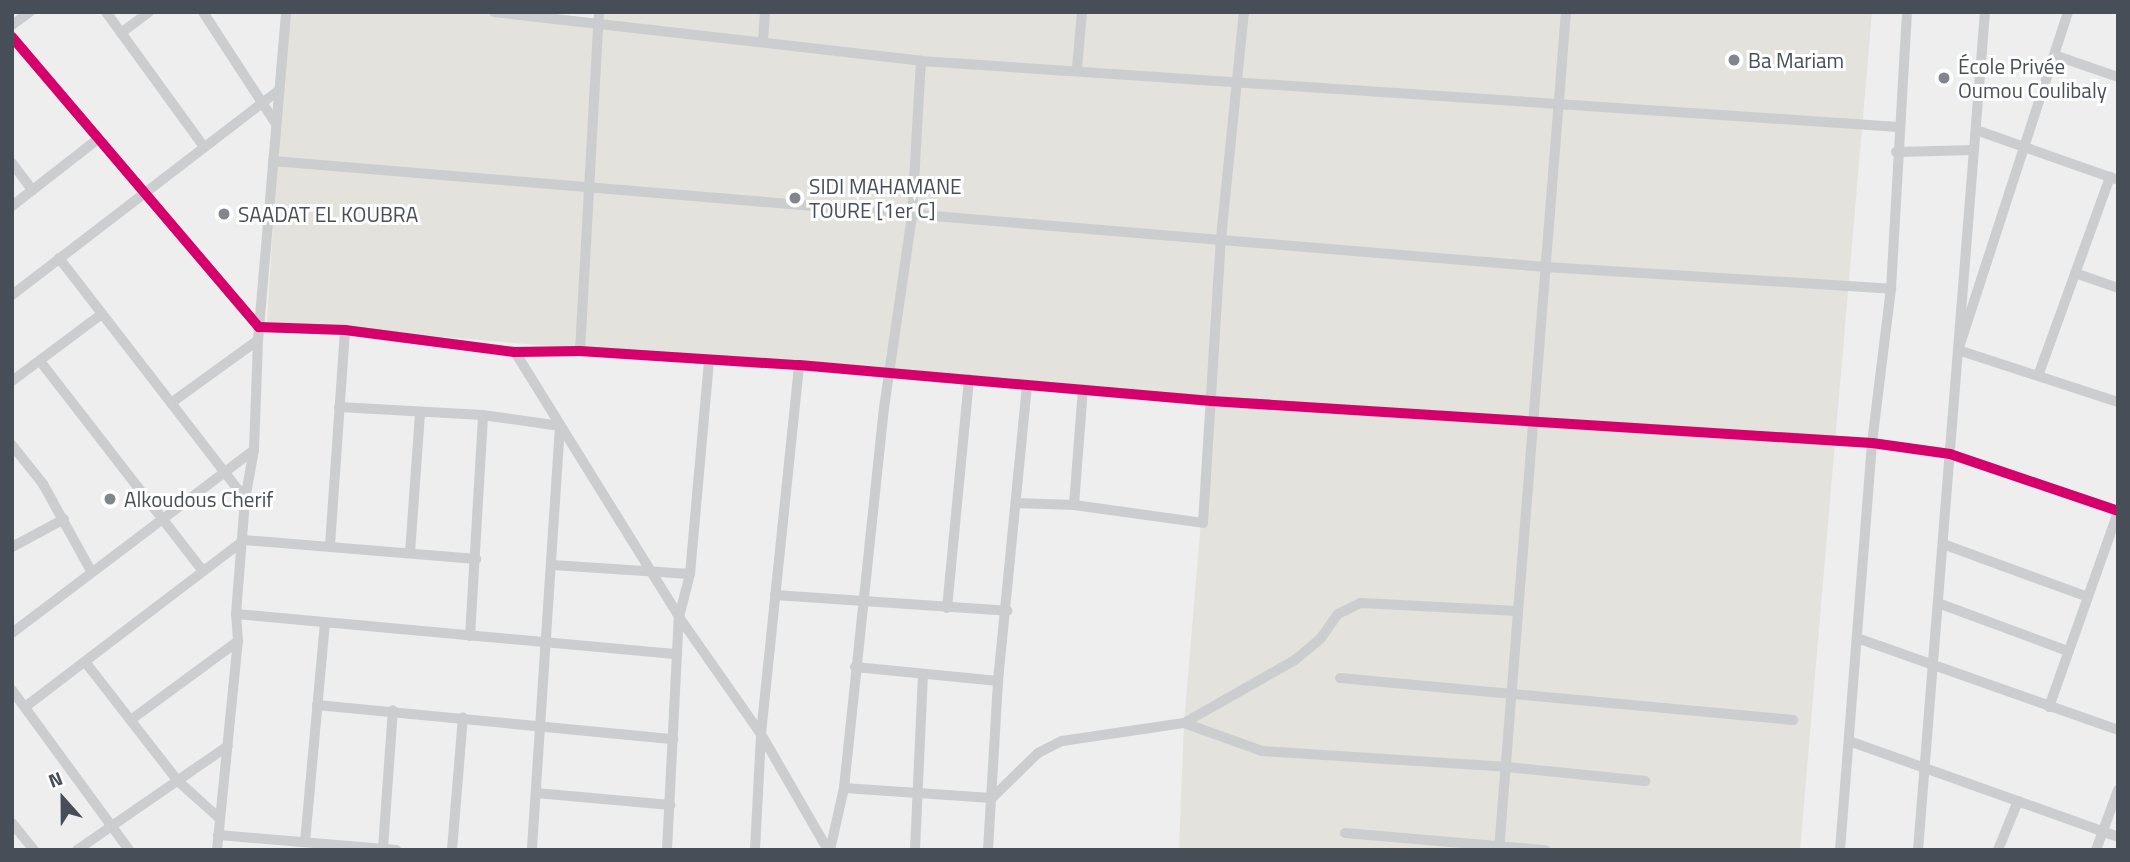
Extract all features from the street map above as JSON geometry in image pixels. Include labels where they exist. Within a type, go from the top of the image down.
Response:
[{"type":"street","points":[[12,25],[30,12]]},
{"type":"street","points":[[106,12],[204,147]]},
{"type":"street","points":[[121,33],[149,12]]},
{"type":"street","points":[[203,12],[276,124]]},
{"type":"street","points":[[217,850],[239,641],[236,614],[244,540],[245,499],[254,450],[258,340],[286,12]]},
{"type":"street","points":[[494,12],[922,61],[1077,68],[1558,107],[1898,127]]},
{"type":"street","points":[[580,351],[599,12]]},
{"type":"street","points":[[763,41],[765,12]]},
{"type":"street","points":[[1077,68],[1082,12]]},
{"type":"street","points":[[1016,502],[1074,505],[1203,523],[1221,238],[1239,82],[1244,12]]},
{"type":"street","points":[[1500,847],[1566,12]]},
{"type":"street","points":[[1840,850],[1872,443],[1891,289],[1896,152],[1907,12]]},
{"type":"street","points":[[1918,850],[1985,12]]},
{"type":"street","points":[[1958,350],[2068,12]]},
{"type":"street","points":[[12,37],[259,327],[345,330],[515,352],[580,351],[799,365],[1211,401],[1533,424],[1872,443],[1950,454],[2118,512],[2049,707]]},
{"type":"street","points":[[2054,55],[2118,77]]},
{"type":"street","points":[[829,850],[844,789],[861,603],[889,372],[912,216],[922,61]]},
{"type":"street","points":[[12,295],[279,90]]},
{"type":"street","points":[[1976,130],[2114,179],[2075,273],[2038,376]]},
{"type":"street","points":[[12,206],[98,139]]},
{"type":"street","points":[[1896,152],[1974,150]]},
{"type":"street","points":[[273,161],[1546,267],[1891,289]]},
{"type":"street","points":[[12,163],[32,190]]},
{"type":"street","points":[[59,258],[245,499]]},
{"type":"street","points":[[2075,273],[2118,288]]},
{"type":"street","points":[[12,382],[102,314]]},
{"type":"street","points":[[330,545],[345,330]]},
{"type":"street","points":[[171,403],[258,340]]},
{"type":"street","points":[[1958,350],[2118,402]]},
{"type":"street","points":[[515,352],[679,617],[761,734],[829,850]]},
{"type":"street","points":[[40,361],[202,570]]},
{"type":"street","points":[[667,850],[679,617],[690,574],[709,361]]},
{"type":"street","points":[[755,850],[761,734],[799,365]]},
{"type":"street","points":[[947,608],[969,379]]},
{"type":"street","points":[[988,850],[998,681],[1007,611],[1027,384]]},
{"type":"street","points":[[1074,505],[1083,389]]},
{"type":"street","points":[[339,407],[483,415],[560,426]]},
{"type":"street","points":[[410,552],[420,412]]},
{"type":"street","points":[[470,636],[483,415]]},
{"type":"street","points":[[532,850],[553,565],[560,426]]},
{"type":"street","points":[[12,445],[64,519],[91,571]]},
{"type":"street","points":[[12,633],[223,470],[254,450]]},
{"type":"street","points":[[12,547],[64,519]]},
{"type":"street","points":[[25,707],[244,540],[476,559]]},
{"type":"street","points":[[1943,544],[2088,597]]},
{"type":"street","points":[[553,565],[653,574],[690,574]]},
{"type":"street","points":[[775,595],[1007,611]]},
{"type":"street","points":[[844,789],[992,798],[1038,753],[1062,741],[1184,723],[1296,660],[1321,638],[1338,614],[1361,603],[1518,611]]},
{"type":"street","points":[[1938,603],[2068,651]]},
{"type":"street","points":[[236,614],[677,654]]},
{"type":"street","points":[[305,842],[325,624]]},
{"type":"street","points":[[1857,638],[2118,730]]},
{"type":"street","points":[[132,719],[239,641]]},
{"type":"street","points":[[86,663],[178,781],[219,818]]},
{"type":"street","points":[[855,667],[998,681]]},
{"type":"street","points":[[915,850],[923,674]]},
{"type":"street","points":[[1340,678],[1793,720]]},
{"type":"street","points":[[12,690],[129,850]]},
{"type":"street","points":[[317,705],[393,710],[673,739]]},
{"type":"street","points":[[383,848],[393,710]]},
{"type":"street","points":[[452,850],[463,718]]},
{"type":"street","points":[[1184,723],[1262,751],[1507,767],[1645,781]]},
{"type":"street","points":[[1849,741],[2118,837]]},
{"type":"street","points":[[77,850],[228,746]]},
{"type":"street","points":[[2096,850],[2118,790]]},
{"type":"street","points":[[536,793],[670,805]]},
{"type":"street","points":[[1998,850],[2018,801]]},
{"type":"street","points":[[12,823],[34,850]]},
{"type":"street","points":[[1345,833],[1545,850]]},
{"type":"street","points":[[218,835],[396,850]]},
{"type":"shaded area","points":[[286,12],[494,12],[598,25],[599,12],[1872,12],[1800,850],[1179,850],[1184,723],[1211,402],[267,322]]},
{"type":"cycle path","points":[[12,37],[259,327],[345,330],[515,352],[580,351],[799,365],[1211,401],[1872,443],[1950,454],[2118,511]]},
{"type":"place","name":"Ba Mariam","points":[[1734,60]]},
{"type":"place","name":"École Privée Oumou Coulibaly","points":[[1944,78]]},
{"type":"place","name":"SIDI MAHAMANE TOURE [1er C]","points":[[795,198]]},
{"type":"place","name":"SAADAT EL KOUBRA","points":[[224,214]]},
{"type":"place","name":"Alkoudous Cherif","points":[[110,499]]}]
